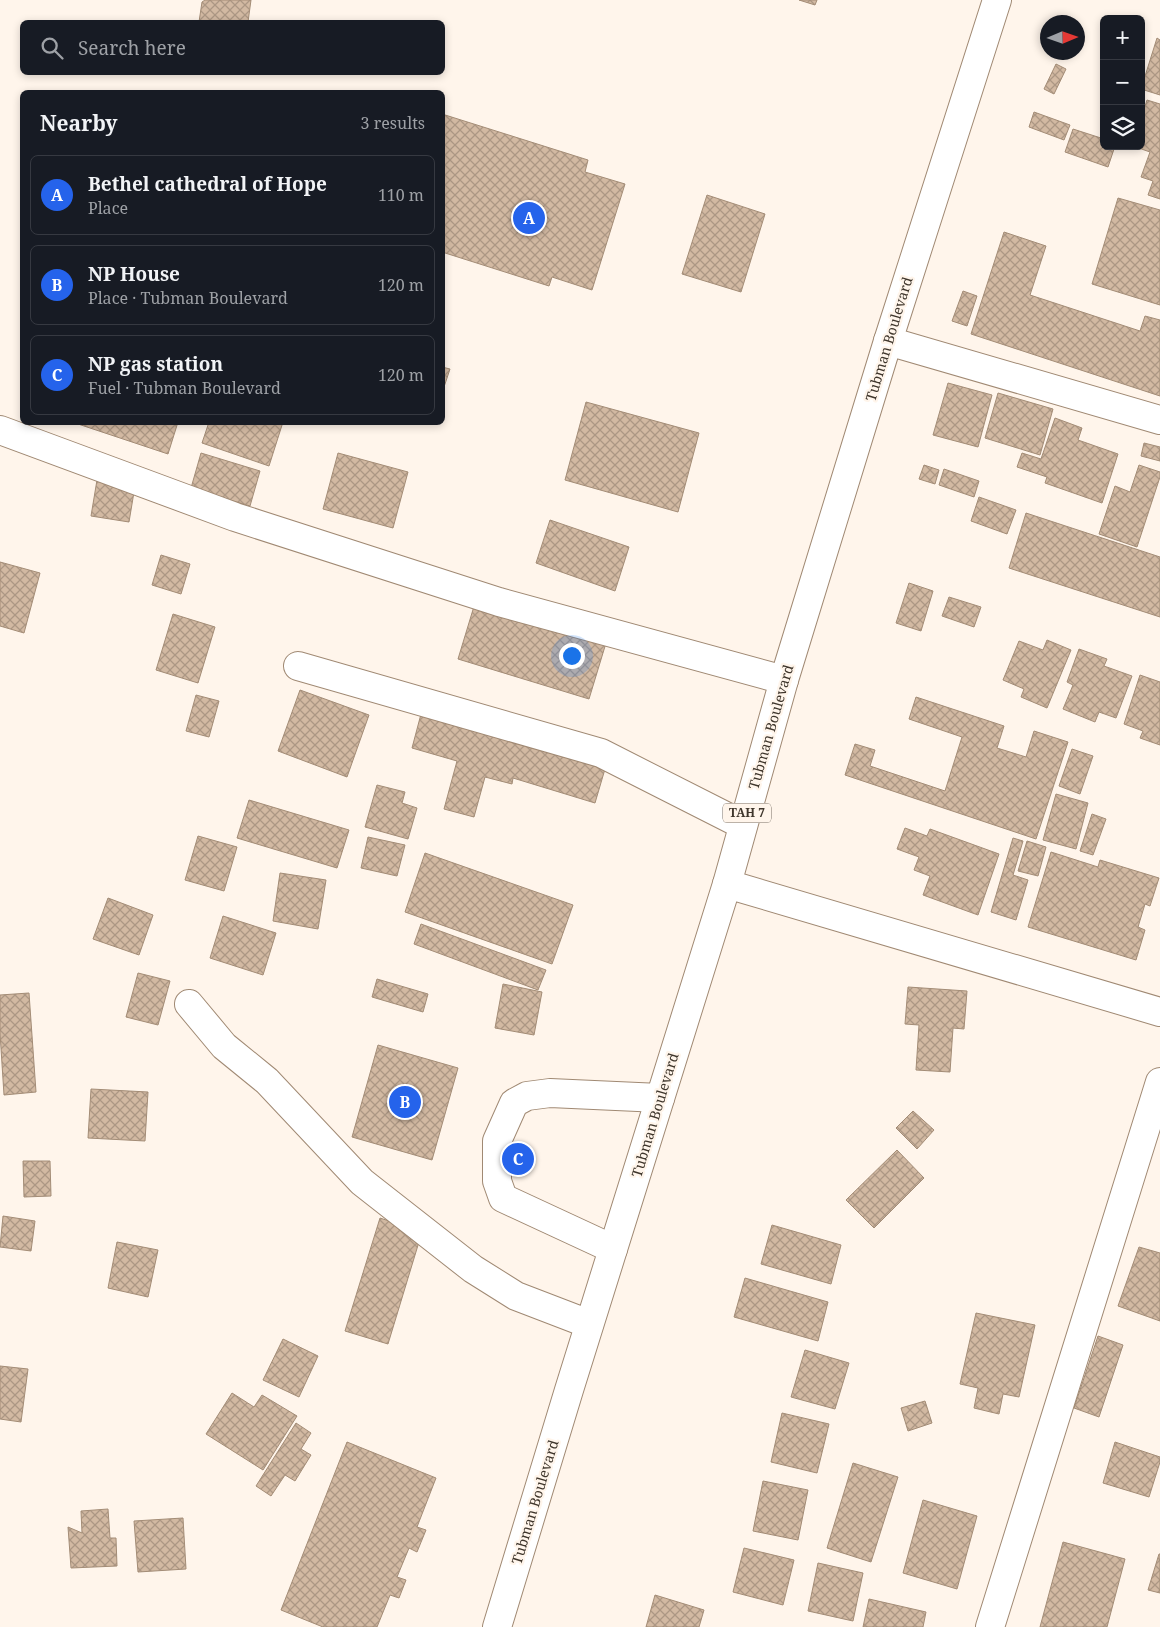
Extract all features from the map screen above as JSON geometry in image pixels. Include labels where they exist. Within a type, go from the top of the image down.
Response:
[{"type":"main road","name":"Tubman Boulevard","points":[[498,1627],[613,1248],[727,884],[784,680],[888,341],[997,0]]},
{"type":"main road","points":[[888,341],[1160,420]]},
{"type":"main road","points":[[0,430],[235,517],[499,602],[784,680]]},
{"type":"main road","points":[[298,666],[601,753],[743,825]]},
{"type":"main road","points":[[727,884],[1160,1012]]},
{"type":"main road","points":[[189,1004],[224,1046],[267,1081],[362,1182],[480,1274],[516,1296],[590,1324]]},
{"type":"main road","points":[[990,1627],[1160,1082]]},
{"type":"main road","points":[[613,1248],[503,1198],[498,1181],[497,1142],[514,1103],[527,1096],[550,1093],[660,1098]]},
{"type":"building","points":[[205,0],[251,0],[248,20],[199,20],[202,2]]},
{"type":"building","points":[[799,0],[817,0],[815,5]]},
{"type":"building","points":[[1157,38],[1160,40],[1160,95],[1145,90],[1145,76]]},
{"type":"building","points":[[1056,64],[1066,69],[1054,94],[1044,89]]},
{"type":"building","points":[[1147,100],[1160,104],[1160,199],[1148,195],[1153,181],[1141,177],[1150,152],[1144,150],[1145,106]]},
{"type":"building","points":[[1034,112],[1070,125],[1064,140],[1029,127]]},
{"type":"building","points":[[445,115],[588,160],[585,172],[625,184],[592,290],[552,277],[549,286],[445,253]]},
{"type":"building","points":[[1073,129],[1100,138],[1100,150],[1114,150],[1108,167],[1065,152]]},
{"type":"building","points":[[707,195],[765,214],[741,292],[682,274]]},
{"type":"building","points":[[1118,198],[1160,210],[1160,305],[1092,284]]},
{"type":"building","points":[[1004,232],[1046,246],[1030,295],[1140,331],[1145,316],[1160,320],[1160,396],[971,334]]},
{"type":"building","points":[[963,291],[977,296],[967,326],[952,321]]},
{"type":"building","points":[[445,368],[450,369],[445,384]]},
{"type":"building","points":[[948,383],[992,395],[978,447],[933,435]]},
{"type":"building","points":[[998,393],[1053,409],[1040,455],[985,438]]},
{"type":"building","points":[[586,402],[699,433],[678,512],[565,480]]},
{"type":"building","points":[[1055,418],[1082,428],[1078,440],[1118,454],[1102,503],[1045,483],[1047,477],[1017,467],[1022,453],[1041,459]]},
{"type":"building","points":[[81,425],[177,425],[168,454]]},
{"type":"building","points":[[208,425],[282,425],[269,466],[202,443]]},
{"type":"building","points":[[1144,443],[1160,447],[1160,461],[1141,456]]},
{"type":"building","points":[[201,453],[260,471],[250,506],[191,488]]},
{"type":"building","points":[[338,453],[408,472],[393,528],[323,509]]},
{"type":"building","points":[[924,465],[939,470],[935,484],[919,479]]},
{"type":"building","points":[[1139,465],[1160,472],[1160,477],[1137,547],[1099,534],[1115,486],[1130,492]]},
{"type":"building","points":[[944,469],[979,481],[974,497],[939,485]]},
{"type":"building","points":[[97,480],[135,486],[129,522],[91,516]]},
{"type":"building","points":[[979,497],[1016,510],[1007,534],[971,521]]},
{"type":"building","points":[[1026,513],[1160,557],[1160,617],[1009,568]]},
{"type":"building","points":[[550,520],[629,547],[615,591],[536,563]]},
{"type":"building","points":[[161,555],[190,564],[181,594],[152,585]]},
{"type":"building","points":[[0,562],[40,573],[24,633],[0,626]]},
{"type":"building","points":[[909,583],[933,591],[921,631],[896,623]]},
{"type":"building","points":[[949,597],[981,607],[974,627],[942,616]]},
{"type":"building","points":[[475,603],[606,643],[589,699],[458,659]]},
{"type":"building","points":[[173,614],[215,627],[198,683],[156,670]]},
{"type":"building","points":[[1047,640],[1071,650],[1047,708],[1021,697],[1024,689],[1003,680],[1019,641],[1043,650]]},
{"type":"building","points":[[1079,649],[1107,659],[1104,666],[1132,676],[1116,718],[1099,712],[1095,722],[1063,709],[1073,685],[1067,682]]},
{"type":"building","points":[[1140,675],[1160,682],[1160,745],[1140,738],[1143,731],[1124,724]]},
{"type":"building","points":[[300,690],[369,715],[347,777],[278,751]]},
{"type":"building","points":[[196,695],[219,701],[209,737],[186,731]]},
{"type":"building","points":[[916,697],[1004,726],[997,748],[1026,757],[1034,731],[1068,742],[1036,839],[845,775],[855,744],[875,750],[870,766],[945,791],[962,737],[909,719]]},
{"type":"building","points":[[421,714],[605,769],[595,803],[513,778],[512,784],[485,777],[474,817],[444,809],[457,761],[412,748]]},
{"type":"building","points":[[1072,749],[1093,756],[1080,794],[1059,786]]},
{"type":"building","points":[[377,785],[405,792],[402,803],[417,808],[408,839],[365,827]]},
{"type":"building","points":[[1056,794],[1088,803],[1076,849],[1043,840]]},
{"type":"building","points":[[249,800],[349,830],[337,868],[237,838]]},
{"type":"building","points":[[1092,814],[1106,819],[1093,855],[1080,851]]},
{"type":"building","points":[[905,828],[927,836],[930,829],[999,854],[978,915],[923,895],[930,876],[914,870],[919,857],[897,849]]},
{"type":"building","points":[[198,836],[237,847],[224,891],[185,880]]},
{"type":"building","points":[[368,837],[405,845],[397,876],[361,868]]},
{"type":"building","points":[[1013,838],[1023,841],[1013,875],[1028,880],[1016,920],[991,912]]},
{"type":"building","points":[[1027,841],[1046,847],[1038,876],[1018,871]]},
{"type":"building","points":[[1051,852],[1098,867],[1100,860],[1159,878],[1150,906],[1145,904],[1138,927],[1145,930],[1136,960],[1028,927]]},
{"type":"building","points":[[425,853],[573,905],[552,964],[405,912]]},
{"type":"building","points":[[280,873],[326,880],[318,929],[273,921]]},
{"type":"building","points":[[108,898],[153,915],[139,955],[93,939]]},
{"type":"building","points":[[223,916],[276,933],[263,975],[210,958]]},
{"type":"building","points":[[421,924],[546,970],[538,990],[414,944]]},
{"type":"building","points":[[138,973],[170,981],[158,1025],[126,1017]]},
{"type":"building","points":[[377,979],[428,994],[423,1012],[372,997]]},
{"type":"building","points":[[503,984],[542,992],[534,1035],[495,1028]]},
{"type":"building","points":[[908,987],[967,991],[964,1029],[953,1028],[950,1072],[916,1070],[919,1025],[905,1024]]},
{"type":"building","points":[[29,993],[36,1092],[4,1095],[0,1033],[0,995]]},
{"type":"building","points":[[378,1045],[458,1068],[432,1160],[352,1137]]},
{"type":"building","points":[[91,1089],[148,1092],[145,1141],[88,1138]]},
{"type":"building","points":[[913,1111],[934,1130],[917,1149],[896,1128]]},
{"type":"building","points":[[897,1150],[924,1178],[874,1228],[846,1200]]},
{"type":"building","points":[[23,1161],[50,1161],[51,1196],[24,1197]]},
{"type":"building","points":[[3,1216],[35,1221],[31,1251],[0,1247]]},
{"type":"building","points":[[380,1218],[422,1232],[388,1344],[345,1331]]},
{"type":"building","points":[[772,1225],[841,1245],[831,1284],[761,1264]]},
{"type":"building","points":[[117,1242],[158,1250],[148,1297],[108,1288]]},
{"type":"building","points":[[1139,1247],[1160,1253],[1160,1321],[1118,1306]]},
{"type":"building","points":[[745,1278],[828,1302],[818,1341],[734,1317]]},
{"type":"building","points":[[976,1313],[1035,1325],[1019,1397],[1003,1394],[999,1414],[974,1408],[978,1388],[960,1384]]},
{"type":"building","points":[[1098,1336],[1123,1345],[1099,1417],[1074,1408]]},
{"type":"building","points":[[283,1339],[318,1356],[299,1397],[263,1380]]},
{"type":"building","points":[[805,1350],[849,1363],[835,1409],[791,1397]]},
{"type":"building","points":[[0,1366],[28,1369],[21,1422],[0,1419]]},
{"type":"building","points":[[232,1393],[254,1407],[262,1395],[297,1416],[263,1470],[206,1434]]},
{"type":"building","points":[[925,1401],[932,1423],[908,1431],[901,1408]]},
{"type":"building","points":[[782,1413],[829,1424],[817,1473],[771,1462]]},
{"type":"building","points":[[296,1423],[311,1433],[301,1449],[311,1455],[295,1481],[285,1475],[271,1496],[256,1486]]},
{"type":"building","points":[[347,1442],[436,1478],[417,1527],[426,1530],[417,1552],[409,1548],[397,1577],[406,1580],[399,1598],[390,1595],[377,1627],[323,1627],[281,1610]]},
{"type":"building","points":[[1115,1442],[1160,1457],[1149,1497],[1103,1483]]},
{"type":"building","points":[[853,1463],[898,1477],[871,1562],[827,1548]]},
{"type":"building","points":[[763,1481],[808,1490],[798,1540],[753,1531]]},
{"type":"building","points":[[923,1500],[977,1516],[957,1589],[903,1573]]},
{"type":"building","points":[[108,1509],[110,1538],[116,1538],[117,1566],[71,1568],[68,1527],[82,1533],[81,1511]]},
{"type":"building","points":[[183,1518],[186,1569],[138,1572],[134,1521]]},
{"type":"building","points":[[1063,1542],[1125,1559],[1107,1627],[1040,1627]]},
{"type":"building","points":[[744,1548],[794,1560],[783,1605],[733,1592]]},
{"type":"building","points":[[1160,1554],[1160,1593],[1148,1590]]},
{"type":"building","points":[[818,1563],[863,1573],[853,1621],[808,1611]]},
{"type":"building","points":[[655,1595],[704,1610],[699,1627],[646,1627]]},
{"type":"building","points":[[869,1599],[926,1612],[923,1627],[863,1627]]},
{"type":"place","name":"Bethel cathedral of Hope","points":[[529,218]]},
{"type":"place","name":"NP House","points":[[405,1102]]},
{"type":"place","name":"NP gas station","points":[[518,1159]]}]
